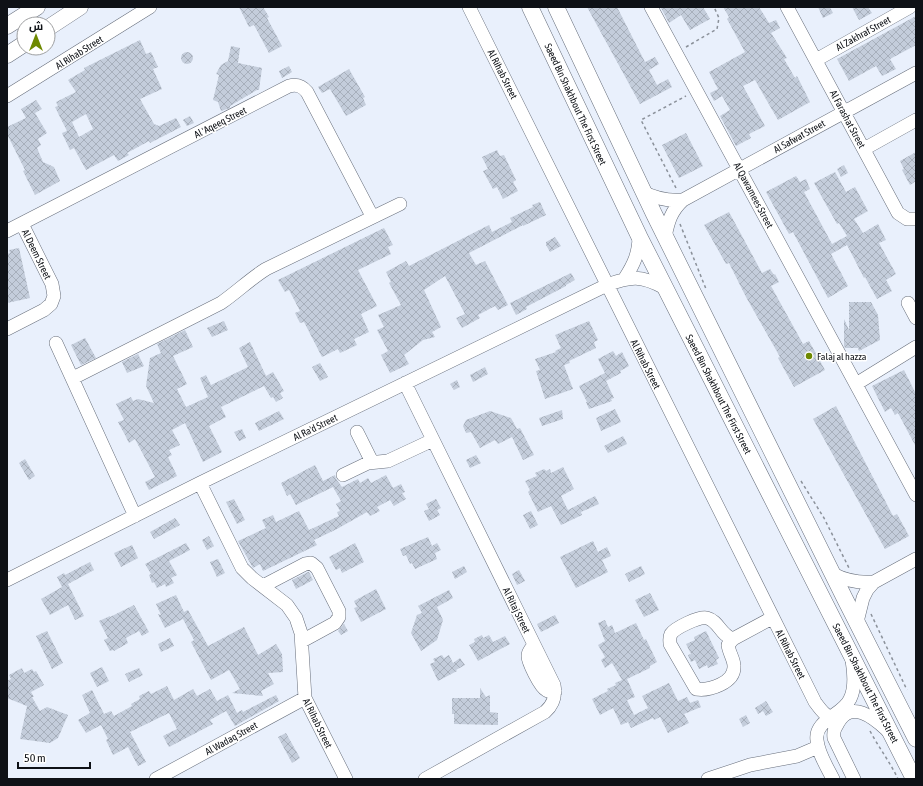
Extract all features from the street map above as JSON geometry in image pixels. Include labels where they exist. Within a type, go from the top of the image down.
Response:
[{"type":"main road","points":[[7,26],[37,7]]},
{"type":"main road","points":[[56,23],[80,7]]},
{"type":"main road","name":"Saeed Bin Shakhbout The First Street","points":[[530,7],[639,236],[914,779]]},
{"type":"main road","name":"Saeed Bin Shakhbout The First Street","points":[[556,7],[643,192],[916,739]]},
{"type":"main road","points":[[7,55],[16,49]]},
{"type":"street","name":"Al Rihab Street","points":[[7,96],[150,7]]},
{"type":"street","name":"Al Rihab Street","points":[[469,7],[815,702],[821,711],[834,719]]},
{"type":"street","name":"Al Qawamees Street","points":[[651,7],[916,495]]},
{"type":"street","name":"Al Farashat Street","points":[[788,7],[898,213],[907,219],[916,219]]},
{"type":"street","name":"Al Zakhraf Street","points":[[816,60],[910,7]]},
{"type":"street","name":"Al Safwat Street","points":[[666,237],[675,207],[683,200],[916,73]]},
{"type":"street","name":"Al 'Aqeeq Street","points":[[7,231],[289,86],[294,85],[300,86],[307,92],[372,216]]},
{"type":"street","points":[[864,149],[916,120]]},
{"type":"street","name":"Al Safwat Street","points":[[643,192],[664,200],[683,200]]},
{"type":"street","points":[[72,378],[221,303],[255,276],[372,216],[400,204]]},
{"type":"street","name":"Al Deem Street","points":[[7,330],[44,310],[51,304],[54,296],[52,284],[22,224]]},
{"type":"street","points":[[625,278],[636,258],[639,247],[639,236]]},
{"type":"street","name":"Al Ra'd Street","points":[[7,580],[200,483],[607,285],[625,278],[646,279],[665,288]]},
{"type":"street","points":[[908,303],[916,318]]},
{"type":"street","points":[[56,343],[135,516]]},
{"type":"street","points":[[856,384],[916,347]]},
{"type":"street","name":"Al Ritaj Street","points":[[405,383],[554,685],[555,692],[554,700],[545,712],[425,779]]},
{"type":"street","points":[[357,432],[372,462]]},
{"type":"street","points":[[343,475],[372,462],[382,463],[388,461],[433,440]]},
{"type":"street","name":"Al Rihab Street","points":[[200,483],[242,568],[252,578],[280,598],[292,611],[299,625],[302,641],[305,698],[346,779]]},
{"type":"street","points":[[857,622],[863,598],[867,590],[874,582],[916,559]]},
{"type":"street","points":[[263,586],[305,564],[311,563],[317,568],[339,611],[339,617],[335,623],[302,641]]},
{"type":"street","points":[[833,574],[856,582],[874,582]]},
{"type":"street","points":[[733,639],[726,637],[713,621],[706,618],[695,619],[671,633],[669,637],[670,644],[696,690],[705,690],[722,684],[732,676],[735,668],[728,645],[733,639],[772,618]]},
{"type":"street","points":[[833,779],[821,753],[817,734],[818,729],[834,719],[850,699],[854,679],[851,654]]},
{"type":"street","name":"Al Wadaq Street","points":[[156,779],[305,698]]},
{"type":"street","points":[[834,719],[840,718],[847,713],[861,712],[876,720],[891,733]]},
{"type":"street","points":[[834,719],[834,734],[854,779]]},
{"type":"street","points":[[708,779],[750,766],[797,756],[840,750]]},
{"type":"path","points":[[676,52],[717,29],[719,18],[714,7]]},
{"type":"path","points":[[683,200],[641,120],[696,90]]},
{"type":"path","points":[[680,220],[681,229],[707,291]]},
{"type":"path","points":[[800,478],[830,530],[846,563],[853,572]]},
{"type":"path","points":[[870,610],[909,696]]},
{"type":"path","points":[[870,730],[898,779]]},
{"type":"building","points":[[239,7],[263,7],[269,17],[267,18],[282,46],[269,53],[254,25],[249,27]]},
{"type":"building","points":[[587,7],[617,7],[645,62],[655,57],[659,64],[649,70],[657,85],[668,79],[672,87],[640,104]]},
{"type":"building","points":[[703,7],[710,19],[690,30],[681,15],[669,23],[661,8]]},
{"type":"building","points":[[723,7],[759,7],[769,23],[776,20],[780,28],[771,33],[787,58],[784,59],[795,78],[797,76],[810,102],[778,120],[755,80],[743,86],[765,126],[749,134],[751,138],[736,146],[720,116],[730,110],[722,96],[714,101],[710,93],[718,89],[709,72],[745,52],[727,19],[729,17]]},
{"type":"building","points":[[818,7],[830,7],[833,13],[823,18]]},
{"type":"building","points":[[852,7],[868,7],[872,13],[859,20]]},
{"type":"building","points":[[916,16],[916,45],[890,59],[896,69],[882,76],[876,66],[849,81],[837,59]]},
{"type":"building","points":[[140,40],[146,54],[151,52],[158,67],[153,69],[162,89],[140,99],[154,124],[159,126],[176,118],[181,127],[150,143],[149,141],[127,153],[129,155],[118,161],[114,155],[86,170],[74,148],[70,150],[62,133],[67,131],[55,107],[58,106],[56,102],[76,92],[68,80],[85,70],[84,68]],"holes":[[[86,114],[93,129],[79,137],[72,122]]]},
{"type":"building","points":[[231,46],[240,48],[238,63],[262,68],[259,90],[230,106],[230,108],[221,111],[218,102],[213,100],[219,75],[216,74],[221,65],[228,61]]},
{"type":"building","points":[[185,52],[189,52],[193,58],[189,64],[185,64],[181,60],[181,56]]},
{"type":"building","points":[[289,66],[292,72],[282,78],[279,71]]},
{"type":"building","points":[[349,69],[365,97],[363,98],[366,105],[346,116],[330,89],[322,93],[318,87]]},
{"type":"building","points":[[36,100],[42,109],[35,113],[47,133],[38,139],[41,145],[37,148],[43,162],[54,167],[60,181],[35,195],[23,171],[25,170],[7,134],[7,127],[26,118],[21,109]]},
{"type":"building","points":[[190,116],[194,123],[187,126],[183,120]]},
{"type":"building","points":[[686,133],[703,166],[679,178],[662,145]]},
{"type":"building","points":[[497,150],[500,156],[504,155],[516,180],[513,182],[518,191],[503,199],[497,187],[493,189],[483,171],[488,169],[482,157]]},
{"type":"building","points":[[916,152],[916,181],[910,185],[902,170],[904,169],[900,161]]},
{"type":"building","points":[[844,165],[848,173],[841,177],[837,169]]},
{"type":"building","points":[[835,172],[846,192],[855,187],[868,211],[854,219],[863,233],[878,224],[886,240],[879,243],[896,274],[886,280],[892,291],[877,299],[847,245],[831,254],[848,286],[828,298],[793,232],[789,234],[766,192],[796,176],[800,182],[806,179],[810,189],[804,192],[832,244],[847,236],[839,223],[837,224],[814,183]]},
{"type":"building","points":[[540,202],[546,215],[523,225],[469,253],[476,265],[485,261],[508,305],[498,310],[495,306],[478,315],[480,318],[462,328],[456,318],[465,314],[445,276],[424,290],[441,327],[432,332],[435,337],[423,340],[404,355],[409,364],[390,373],[381,355],[388,351],[377,330],[384,327],[378,315],[401,305],[389,283],[391,282],[386,272],[406,261],[409,266],[489,225],[492,232],[512,222],[510,218]]},
{"type":"building","points":[[729,212],[762,273],[770,269],[774,275],[775,274],[779,282],[771,286],[803,344],[809,341],[825,370],[794,387],[778,358],[780,357],[746,297],[729,263],[726,264],[704,225]]},
{"type":"building","points":[[384,228],[393,245],[388,247],[391,254],[358,270],[377,306],[361,314],[369,332],[354,339],[357,345],[340,353],[338,349],[322,357],[304,322],[300,323],[295,313],[300,311],[289,290],[285,292],[278,280]]},
{"type":"building","points":[[555,237],[561,246],[550,252],[546,242]]},
{"type":"building","points":[[19,248],[30,298],[7,303],[7,254],[10,253],[9,250]]},
{"type":"building","points":[[571,273],[575,280],[526,307],[527,309],[516,315],[510,303]]},
{"type":"building","points":[[849,302],[871,302],[878,315],[880,340],[859,351],[858,348],[845,348],[844,346],[844,319],[849,330]]},
{"type":"building","points":[[224,321],[228,330],[212,337],[207,328]]},
{"type":"building","points":[[589,321],[598,340],[594,342],[596,348],[564,365],[573,389],[545,399],[536,371],[540,370],[535,359],[556,352],[555,351],[561,348],[555,335]]},
{"type":"building","points":[[185,330],[193,347],[173,356],[187,384],[177,389],[186,407],[208,397],[200,378],[206,375],[211,385],[248,367],[239,348],[250,342],[266,376],[273,372],[284,391],[280,393],[283,398],[276,402],[273,397],[271,398],[264,386],[221,407],[226,417],[209,426],[222,452],[203,462],[185,423],[172,430],[180,445],[169,450],[172,455],[168,457],[177,476],[149,490],[145,482],[155,477],[135,439],[129,443],[118,422],[124,420],[116,404],[131,397],[133,401],[138,399],[154,403],[146,386],[150,358],[161,353],[157,344]]},
{"type":"building","points":[[85,338],[96,358],[81,365],[71,345]]},
{"type":"building","points":[[613,351],[616,356],[622,352],[629,366],[620,371],[621,373],[606,381],[614,398],[611,399],[612,401],[589,409],[579,386],[605,373],[598,359]]},
{"type":"building","points":[[138,354],[144,366],[127,373],[122,362]]},
{"type":"building","points":[[320,363],[328,377],[320,381],[312,367]]},
{"type":"building","points":[[485,367],[488,374],[473,382],[470,375]]},
{"type":"building","points":[[904,370],[916,394],[916,447],[898,413],[895,415],[891,408],[885,412],[872,386]]},
{"type":"building","points":[[457,380],[460,387],[454,390],[450,384]]},
{"type":"building","points":[[836,406],[893,516],[897,514],[909,536],[885,549],[813,419]]},
{"type":"building","points":[[615,409],[621,422],[601,431],[596,418]]},
{"type":"building","points":[[562,410],[563,419],[542,426],[539,418]]},
{"type":"building","points":[[279,411],[284,419],[259,431],[255,423]]},
{"type":"building","points":[[490,411],[511,418],[517,429],[520,428],[534,455],[523,460],[512,437],[498,444],[495,440],[480,448],[471,432],[466,433],[463,426],[466,420]]},
{"type":"building","points":[[242,429],[246,438],[239,441],[234,432]]},
{"type":"building","points":[[623,436],[627,444],[608,453],[604,446]]},
{"type":"building","points":[[476,455],[481,463],[470,468],[466,460]]},
{"type":"building","points":[[25,459],[35,476],[29,480],[19,463]]},
{"type":"building","points":[[315,465],[323,481],[335,475],[342,487],[358,479],[360,483],[368,478],[371,483],[386,475],[393,488],[401,484],[405,492],[402,493],[406,499],[394,506],[390,500],[377,507],[380,511],[370,516],[367,512],[314,540],[317,545],[263,571],[260,564],[253,568],[238,541],[266,528],[262,520],[273,515],[276,522],[299,511],[309,530],[339,516],[337,512],[340,511],[336,504],[341,501],[333,487],[296,505],[290,494],[287,496],[281,483]]},
{"type":"building","points":[[563,467],[574,489],[561,496],[568,510],[595,496],[599,504],[581,512],[582,515],[561,525],[551,506],[538,512],[528,492],[530,490],[525,481],[537,476],[535,473],[544,469],[546,471],[550,469],[551,473]]},
{"type":"building","points":[[234,499],[245,520],[237,524],[226,502]]},
{"type":"building","points":[[436,499],[441,508],[437,510],[440,515],[429,521],[424,511],[429,509],[426,504]]},
{"type":"building","points":[[531,511],[538,525],[530,529],[523,515]]},
{"type":"building","points":[[175,518],[180,525],[154,539],[150,532]]},
{"type":"building","points":[[209,536],[214,546],[207,550],[202,540]]},
{"type":"building","points":[[428,537],[432,546],[437,543],[441,550],[435,553],[437,559],[415,569],[412,563],[410,564],[406,555],[403,556],[400,549]]},
{"type":"building","points":[[593,541],[598,552],[607,547],[611,556],[602,560],[608,572],[576,588],[560,557]]},
{"type":"building","points":[[186,543],[190,550],[169,561],[177,575],[171,578],[174,583],[166,587],[165,584],[157,588],[154,582],[152,583],[149,575],[151,574],[145,564]]},
{"type":"building","points":[[355,543],[364,562],[342,573],[340,568],[336,570],[329,557]]},
{"type":"building","points":[[132,545],[138,558],[121,567],[114,553]]},
{"type":"building","points":[[218,559],[225,573],[217,577],[210,562]]},
{"type":"building","points":[[90,562],[94,570],[68,584],[84,616],[75,620],[68,605],[50,615],[41,599],[62,587],[57,577],[64,573],[65,575]]},
{"type":"building","points":[[464,566],[467,572],[455,579],[452,572]]},
{"type":"building","points":[[641,566],[645,574],[629,582],[625,574]]},
{"type":"building","points":[[519,570],[525,581],[517,585],[512,574]]},
{"type":"building","points":[[308,572],[313,580],[296,589],[292,580]]},
{"type":"building","points":[[376,589],[386,609],[361,622],[354,608],[357,607],[354,601]]},
{"type":"building","points":[[449,590],[453,598],[437,607],[443,620],[437,640],[421,651],[411,633],[417,615],[422,613],[418,606]]},
{"type":"building","points":[[650,593],[659,610],[644,617],[635,600]]},
{"type":"building","points":[[176,595],[184,612],[188,610],[208,646],[244,627],[258,655],[276,644],[282,654],[283,672],[268,673],[274,684],[261,691],[263,696],[232,693],[240,689],[229,670],[211,680],[191,642],[194,640],[183,619],[165,628],[158,614],[161,615],[156,604]]},
{"type":"building","points":[[134,605],[149,632],[142,636],[139,631],[126,638],[128,643],[114,651],[110,651],[104,640],[108,638],[99,621]]},
{"type":"building","points":[[555,615],[559,623],[541,632],[537,624]]},
{"type":"building","points":[[605,620],[608,627],[612,625],[615,633],[636,623],[644,640],[646,639],[657,662],[650,666],[650,668],[627,679],[635,697],[627,700],[634,715],[648,708],[642,696],[669,683],[678,701],[687,697],[690,703],[698,700],[701,707],[684,714],[689,723],[668,733],[660,717],[654,720],[653,718],[631,728],[628,722],[621,725],[613,708],[600,715],[592,699],[608,691],[607,689],[616,685],[615,683],[622,680],[612,663],[605,668],[601,660],[605,657],[598,645],[605,641],[598,623]]},
{"type":"building","points":[[344,624],[348,631],[341,635],[338,631]]},
{"type":"building","points":[[47,631],[63,663],[52,669],[36,636]]},
{"type":"building","points":[[706,631],[719,658],[716,660],[718,664],[708,668],[707,665],[699,669],[695,660],[691,662],[688,655],[691,654],[686,644],[695,640],[694,637]]},
{"type":"building","points":[[482,635],[483,638],[489,635],[493,642],[505,636],[510,644],[478,661],[469,645],[475,642],[474,639]]},
{"type":"building","points":[[170,638],[174,646],[161,652],[158,644]]},
{"type":"building","points":[[442,655],[444,658],[449,655],[453,663],[460,658],[465,665],[438,681],[430,664],[435,662],[433,659]]},
{"type":"building","points":[[102,667],[109,681],[97,687],[90,673]]},
{"type":"building","points":[[22,668],[24,673],[32,669],[34,672],[36,671],[44,685],[31,692],[34,697],[32,697],[40,711],[47,707],[68,715],[58,738],[50,743],[20,739],[27,706],[7,698],[7,681],[11,679],[9,675]]},
{"type":"building","points":[[139,668],[143,675],[129,682],[125,674]]},
{"type":"building","points":[[167,686],[174,700],[193,689],[197,696],[210,689],[217,701],[228,695],[237,713],[242,710],[243,712],[276,695],[279,701],[235,726],[226,711],[210,720],[213,724],[169,747],[163,736],[177,729],[169,713],[130,732],[146,762],[138,766],[128,747],[113,755],[106,740],[108,739],[101,725],[86,733],[78,720],[90,713],[82,695],[92,690],[104,714],[111,711],[114,716],[132,706],[131,704],[140,699],[139,696],[149,691],[151,694]]},
{"type":"building","points":[[480,688],[486,697],[490,695],[490,712],[498,713],[498,725],[454,724],[454,714],[452,714],[452,698],[480,698]]},
{"type":"building","points":[[766,701],[773,712],[766,716],[763,711],[758,714],[755,708]]},
{"type":"building","points":[[746,715],[750,723],[743,727],[739,719]]},
{"type":"building","points":[[286,733],[300,758],[292,763],[278,737]]},
{"type":"place","name":"Falaj al hazza","points":[[809,356]]}]
